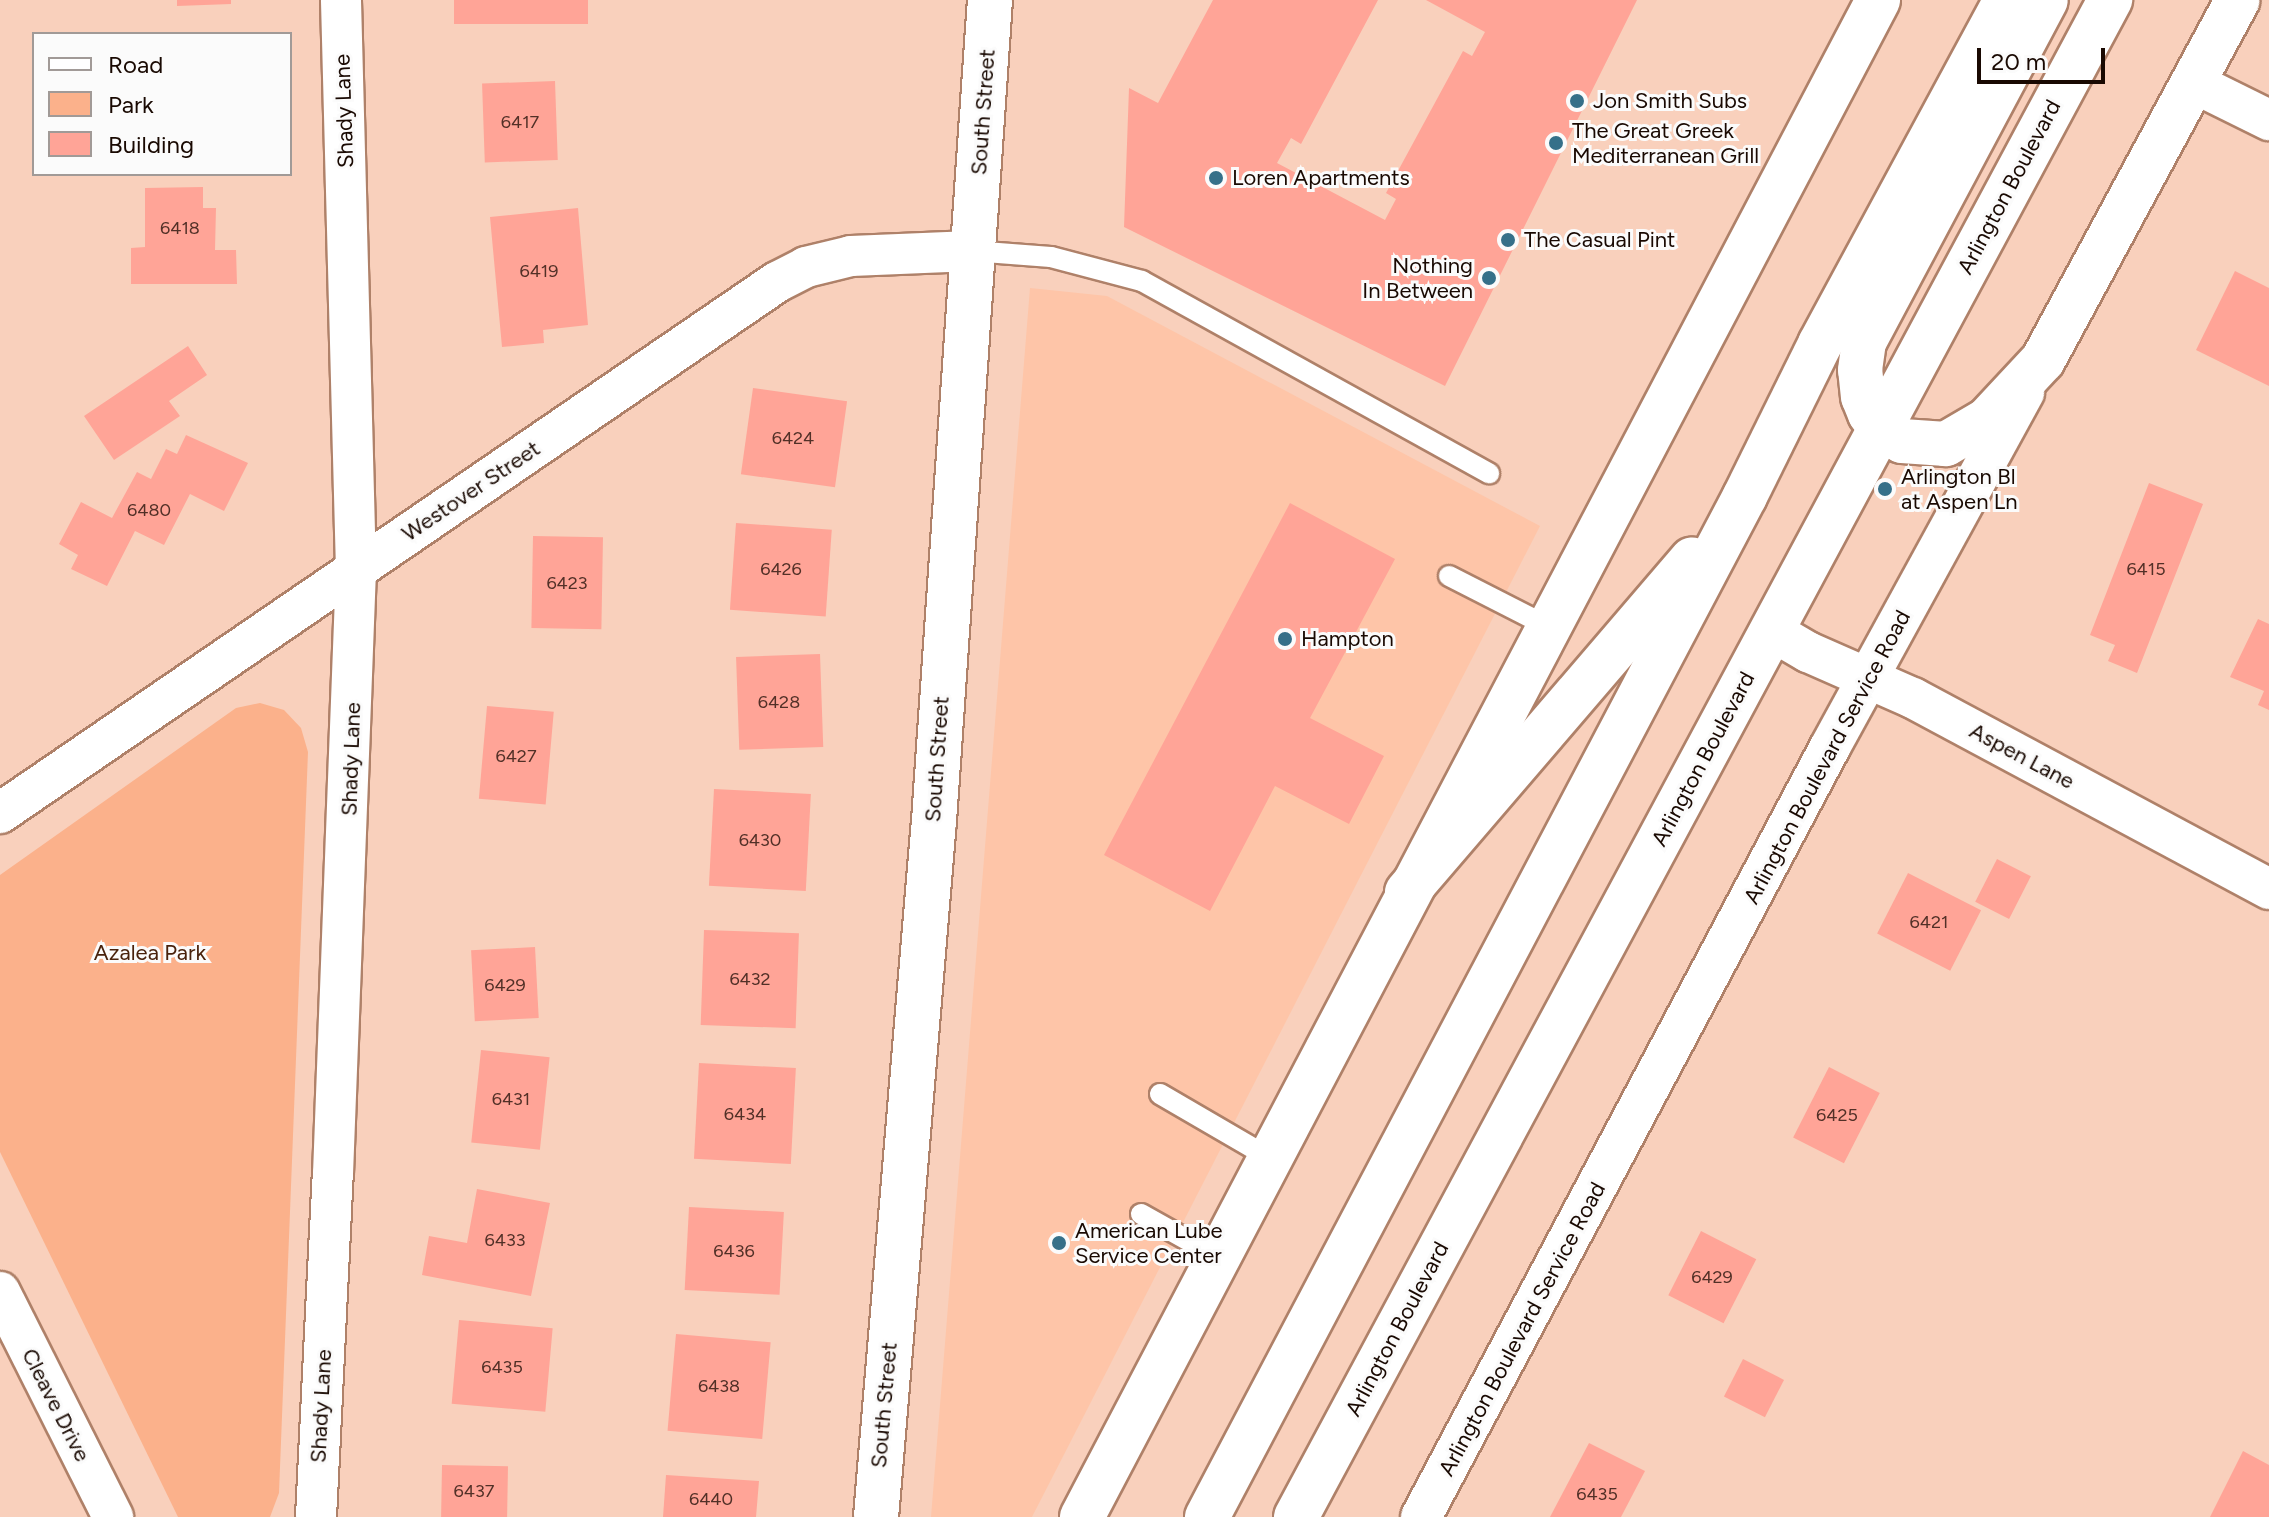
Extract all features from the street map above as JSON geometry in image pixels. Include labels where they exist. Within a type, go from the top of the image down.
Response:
[{"type":"main road","name":"South Street","points":[[876,1517],[934,821],[972,251],[986,98],[990,0]]},
{"type":"main road","points":[[1082,1517],[1407,892],[1878,0]]},
{"type":"main road","points":[[1207,1517],[1745,496],[1820,344],[2006,0]]},
{"type":"main road","points":[[2043,360],[1987,420],[1946,444],[1902,441],[1881,427],[1870,414],[1863,397],[1860,370],[1864,342],[2046,0]]},
{"type":"main road","name":"Arlington Boulevard","points":[[1296,1517],[2110,0]]},
{"type":"main road","name":"Arlington Boulevard Service Road","points":[[2043,360],[2238,0]]},
{"type":"main road","points":[[1407,892],[1745,496]]},
{"type":"street","name":"Shady Lane","points":[[316,1517],[335,1143],[356,570],[341,0]]},
{"type":"street","points":[[2194,83],[2269,120]]},
{"type":"street","name":"Westover Street","points":[[0,813],[777,282],[806,267],[851,256],[972,251]]},
{"type":"street","name":"Arlington Boulevard Service Road","points":[[1421,1517],[1866,679],[2043,360]]},
{"type":"street","name":"Aspen Lane","points":[[1772,631],[1866,679],[1913,698],[2269,889]]},
{"type":"street","name":"Cleave Drive","points":[[0,1292],[113,1517]]},
{"type":"lane","points":[[972,251],[1051,257],[1142,281],[1489,473]]},
{"type":"lane","points":[[1449,576],[1549,627]]},
{"type":"lane","points":[[1160,1094],[1270,1158]]},
{"type":"lane","points":[[1141,1214],[1218,1257]]},
{"type":"shaded area","points":[[1030,288],[1107,296],[1540,526],[1032,1517],[931,1517]]},
{"type":"green space","name":"Azalea Park","points":[[260,703],[284,710],[301,728],[308,752],[279,1493],[270,1517],[178,1517],[0,1152],[0,875],[236,708]]},
{"type":"building","points":[[177,0],[231,0],[231,4],[177,6]]},
{"type":"building","points":[[454,0],[588,0],[588,24],[454,24]]},
{"type":"building","name":"Loren Apartments","points":[[1213,0],[1378,0],[1301,144],[1291,138],[1277,163],[1385,220],[1396,199],[1386,193],[1463,51],[1472,56],[1485,32],[1426,0],[1637,0],[1445,386],[1124,227],[1129,88],[1158,103]]},
{"type":"building","points":[[555,81],[558,160],[485,162],[482,84]]},
{"type":"building","points":[[203,187],[203,208],[216,208],[215,250],[236,250],[237,284],[131,284],[131,248],[145,247],[145,188]]},
{"type":"building","points":[[578,208],[588,325],[543,330],[544,343],[502,347],[490,217]]},
{"type":"building","points":[[2235,271],[2269,288],[2269,386],[2196,350]]},
{"type":"building","points":[[188,346],[207,375],[169,401],[180,416],[114,460],[84,416]]},
{"type":"building","points":[[753,388],[847,401],[835,487],[741,474]]},
{"type":"building","points":[[186,435],[248,463],[224,511],[190,494],[164,545],[135,531],[107,586],[71,569],[78,555],[59,544],[81,502],[112,518],[137,472],[151,479],[166,449],[177,454]]},
{"type":"building","points":[[2149,483],[2203,504],[2137,673],[2108,661],[2115,645],[2090,635]]},
{"type":"building","name":"Hampton","points":[[1290,503],[1395,559],[1310,718],[1384,756],[1349,824],[1275,786],[1210,911],[1104,855]]},
{"type":"building","points":[[736,523],[832,530],[826,616],[730,610]]},
{"type":"building","points":[[533,536],[603,537],[601,629],[531,628]]},
{"type":"building","points":[[2258,619],[2269,624],[2269,710],[2258,705],[2264,691],[2230,677]]},
{"type":"building","points":[[820,654],[823,747],[739,750],[736,657]]},
{"type":"building","points":[[487,706],[554,712],[546,804],[479,799]]},
{"type":"building","points":[[714,789],[811,794],[806,891],[709,886]]},
{"type":"building","points":[[1997,859],[2031,876],[2009,919],[1975,902]]},
{"type":"building","points":[[1908,873],[1981,910],[1950,971],[1877,934]]},
{"type":"building","points":[[704,930],[799,933],[796,1028],[701,1025]]},
{"type":"building","points":[[535,947],[539,1018],[475,1021],[471,950]]},
{"type":"building","points":[[481,1050],[550,1057],[540,1150],[471,1142]]},
{"type":"building","points":[[699,1063],[796,1068],[791,1164],[694,1159]]},
{"type":"building","points":[[1829,1067],[1880,1093],[1844,1163],[1793,1137]]},
{"type":"building","points":[[477,1189],[550,1203],[531,1296],[422,1275],[429,1236],[467,1243]]},
{"type":"building","points":[[689,1207],[784,1212],[780,1295],[685,1290]]},
{"type":"building","points":[[1701,1231],[1756,1259],[1724,1323],[1668,1295]]},
{"type":"building","points":[[459,1320],[553,1328],[545,1412],[452,1404]]},
{"type":"building","points":[[676,1334],[771,1342],[762,1439],[668,1431]]},
{"type":"building","points":[[1743,1359],[1784,1380],[1765,1417],[1724,1396]]},
{"type":"building","points":[[1589,1443],[1645,1471],[1621,1517],[1550,1517]]},
{"type":"building","points":[[2243,1451],[2269,1465],[2269,1517],[2210,1517]]},
{"type":"building","points":[[442,1465],[508,1466],[507,1517],[441,1517]]},
{"type":"building","points":[[666,1475],[759,1481],[756,1517],[663,1517]]},
{"type":"place","name":"Jon Smith Subs","points":[[1577,101]]},
{"type":"place","name":"The Great Greek Mediterranean Grill","points":[[1556,143]]},
{"type":"place","name":"Loren Apartments","points":[[1216,178]]},
{"type":"place","name":"The Casual Pint","points":[[1508,240]]},
{"type":"place","name":"Nothing In Between","points":[[1489,278]]},
{"type":"place","name":"Arlington Bl at Aspen Ln","points":[[1885,489]]},
{"type":"place","name":"Hampton","points":[[1285,639]]},
{"type":"place","name":"American Lube Service Center","points":[[1059,1243]]}]
